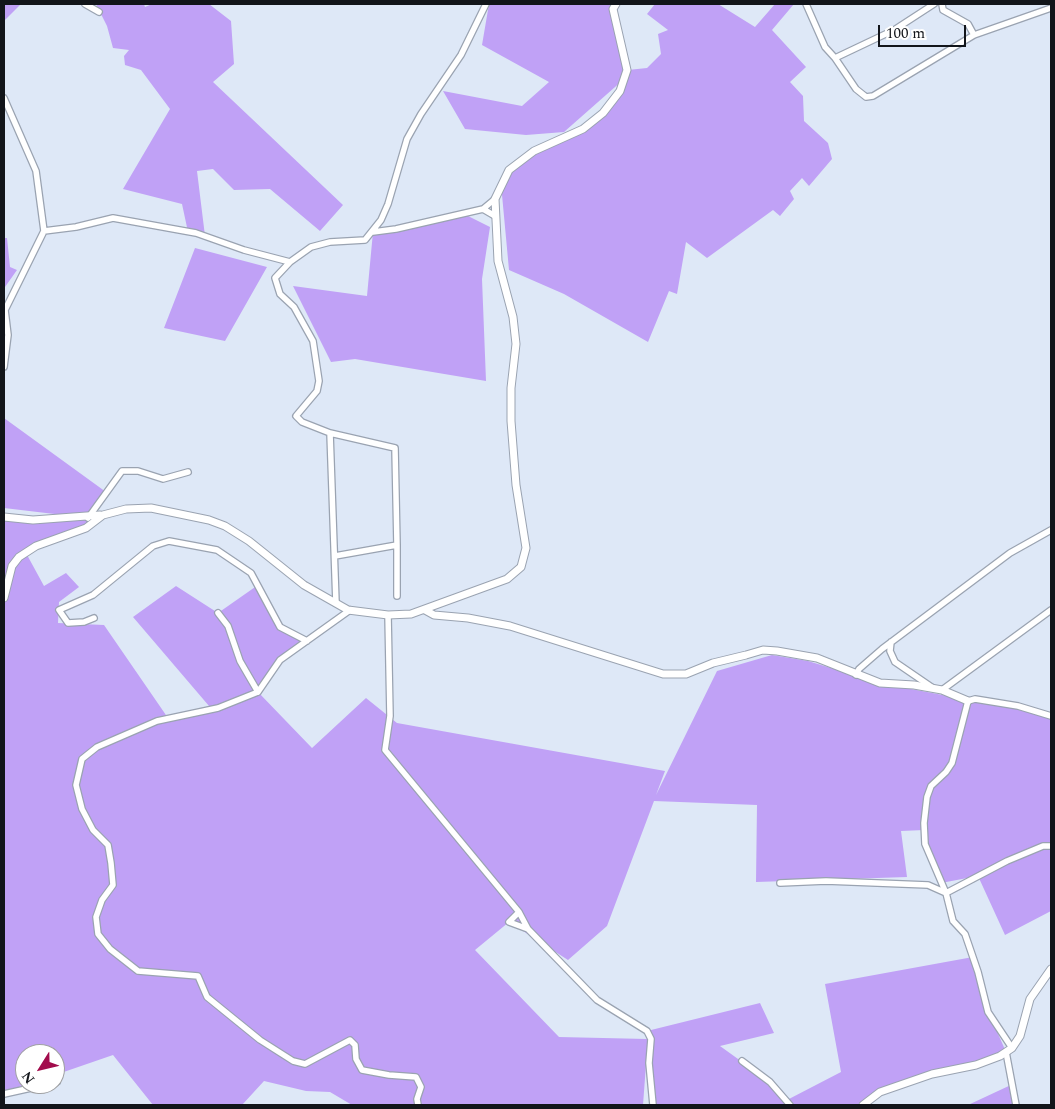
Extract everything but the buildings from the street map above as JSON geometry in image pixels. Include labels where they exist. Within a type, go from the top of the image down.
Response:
[{"type":"street","points":[[85,4],[99,12]]},
{"type":"street","points":[[397,596],[395,448],[330,433],[302,422],[296,416],[317,391],[319,381],[313,341],[294,307],[280,294],[275,278],[290,262],[311,247],[330,242],[364,240],[373,232],[388,204],[407,139],[421,114],[461,55],[486,4]]},
{"type":"street","points":[[4,517],[33,520],[88,518],[126,509],[151,508],[208,520],[225,526],[249,540],[304,585],[336,603],[350,610],[388,615],[425,610],[507,579],[521,567],[526,548],[516,485],[510,421],[511,388],[516,344],[514,326],[498,261],[495,199],[508,170],[534,151],[583,129],[602,113],[620,91],[627,70],[613,9],[616,4]]},
{"type":"street","points":[[806,4],[825,47],[835,58],[856,89],[866,97],[873,96],[974,35],[1051,8]]},
{"type":"street","points":[[835,58],[894,30],[934,4]]},
{"type":"street","points":[[942,4],[943,10],[968,24],[974,35]]},
{"type":"street","points":[[4,98],[36,171],[44,231],[5,310],[8,335],[4,367]]},
{"type":"street","points":[[373,232],[396,229],[483,209],[495,199]]},
{"type":"street","points":[[483,209],[495,216]]},
{"type":"street","points":[[44,231],[76,227],[113,218],[196,233],[244,250],[290,262]]},
{"type":"street","points":[[330,433],[336,603]]},
{"type":"street","points":[[88,518],[122,471],[138,470],[163,479],[188,472]]},
{"type":"street","points":[[4,598],[12,566],[19,557],[36,546],[86,528],[103,515]]},
{"type":"street","points":[[856,675],[859,669],[891,642],[1010,553],[1051,530]]},
{"type":"street","points":[[94,618],[84,622],[68,623],[59,610],[93,595],[152,546],[169,541],[217,550],[252,573],[280,626],[307,641]]},
{"type":"street","points":[[335,556],[397,545]]},
{"type":"street","points":[[350,610],[280,660],[258,692],[218,708],[157,721],[97,747],[82,759],[76,785],[82,809],[93,830],[108,845],[113,885],[102,900],[96,917],[98,934],[110,949],[138,971],[198,976],[207,997],[260,1040],[293,1061],[305,1064],[350,1040],[355,1045],[356,1059],[362,1070],[389,1076],[416,1077],[421,1087],[417,1099],[418,1105]]},
{"type":"street","points":[[425,610],[434,616],[468,618],[510,626],[663,674],[686,674],[712,663],[763,650],[817,658],[880,683],[933,688],[968,700],[975,699],[1018,706],[1051,716]]},
{"type":"street","points":[[942,690],[1051,610]]},
{"type":"street","points":[[218,613],[228,626],[240,661],[258,692]]},
{"type":"street","points":[[388,615],[390,716],[385,750],[519,912],[528,929],[589,993],[647,1031],[650,1039],[649,1064],[653,1105]]},
{"type":"street","points":[[891,642],[890,651],[895,662],[933,688]]},
{"type":"street","points":[[968,700],[952,763],[946,772],[931,786],[924,823],[925,844],[946,893],[953,921],[965,934],[988,1012],[1009,1050],[1016,1105]]},
{"type":"street","points":[[946,893],[1007,861],[1043,846],[1051,846]]},
{"type":"street","points":[[780,884],[826,881],[928,885],[946,893]]},
{"type":"street","points":[[519,912],[509,922],[528,929]]},
{"type":"street","points":[[863,1105],[888,1089],[932,1074],[976,1065],[1009,1050],[1020,1036],[1030,1000],[1051,969]]},
{"type":"street","points":[[742,1061],[770,1082],[790,1105]]},
{"type":"shaded area","points":[[4,4],[20,5],[4,21]]},
{"type":"shaded area","points":[[96,4],[144,4],[145,7],[152,4],[209,4],[231,21],[234,64],[213,82],[343,205],[320,231],[270,189],[234,190],[213,169],[197,171],[205,236],[188,232],[182,204],[123,189],[170,109],[141,70],[125,65],[124,56],[129,50],[113,48],[107,26]]},
{"type":"shaded area","points":[[489,4],[616,4],[613,9],[628,70],[647,68],[661,54],[658,34],[668,30],[647,14],[655,4],[718,4],[755,27],[775,4],[794,4],[772,30],[806,67],[790,82],[803,96],[804,121],[828,143],[832,159],[809,186],[802,178],[790,191],[794,199],[780,216],[773,210],[707,258],[686,242],[677,294],[669,291],[648,342],[564,294],[509,270],[501,184],[520,161],[583,129],[603,113],[623,80],[564,132],[526,135],[465,129],[443,91],[522,106],[549,82],[482,45]]},
{"type":"shaded area","points":[[464,214],[490,227],[482,279],[486,381],[355,359],[331,362],[293,286],[367,296],[373,232]]},
{"type":"shaded area","points":[[4,238],[7,238],[10,267],[17,270],[5,287]]},
{"type":"shaded area","points":[[195,248],[267,267],[225,341],[164,328]]},
{"type":"shaded area","points":[[4,418],[106,492],[88,518],[4,508]]},
{"type":"shaded area","points":[[4,517],[95,520],[26,553],[44,586],[66,573],[79,587],[59,602],[58,623],[104,625],[168,718],[209,706],[133,617],[176,586],[218,613],[258,585],[280,626],[307,641],[280,660],[258,692],[312,748],[366,698],[397,723],[665,771],[656,795],[717,671],[772,655],[808,661],[880,683],[1026,711],[1051,719],[1051,911],[1005,935],[978,876],[941,883],[924,830],[901,831],[907,877],[756,882],[757,805],[654,801],[607,926],[568,960],[509,922],[475,950],[559,1037],[647,1039],[647,1031],[760,1003],[774,1033],[720,1046],[770,1082],[789,1105],[652,1105],[647,1051],[643,1105],[352,1105],[330,1092],[306,1091],[264,1081],[242,1105],[153,1105],[113,1055],[65,1072],[65,1044],[15,1044],[15,1088],[4,1092]]},
{"type":"shaded area","points":[[973,957],[983,999],[1006,1052],[924,1077],[867,1101],[864,1105],[791,1105],[787,1100],[841,1072],[825,984]]},
{"type":"shaded area","points":[[1013,1084],[1018,1105],[968,1105]]}]
